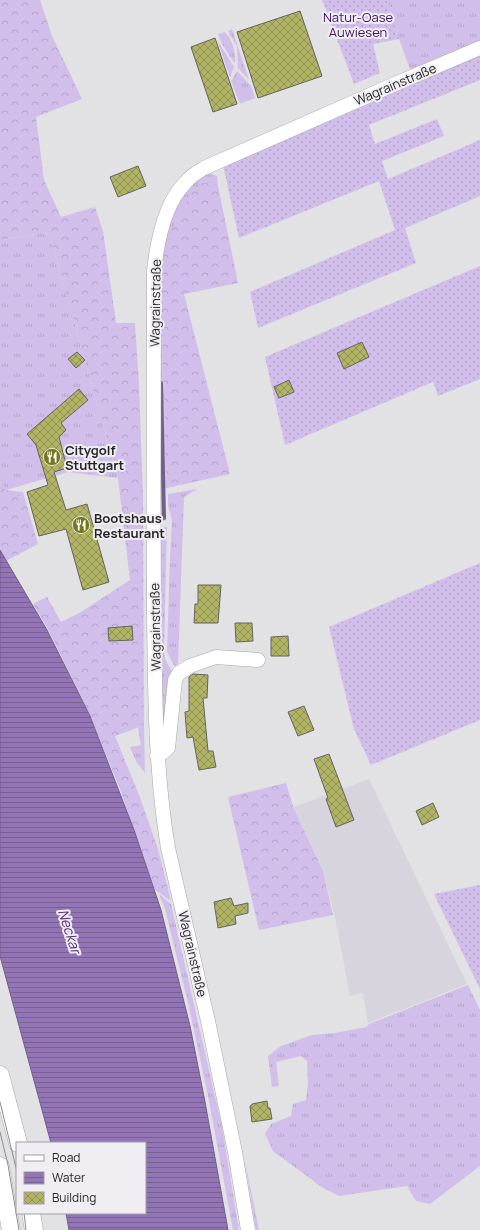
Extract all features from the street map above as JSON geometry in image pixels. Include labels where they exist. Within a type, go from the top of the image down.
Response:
[{"type":"main road","points":[[0,1074],[18,1142]]},
{"type":"main road","points":[[0,1166],[11,1230]]},
{"type":"main road","points":[[31,1214],[34,1230]]},
{"type":"street","name":"Wagrainstraße","points":[[248,1230],[235,1152],[208,1021],[168,848],[164,826],[157,756],[153,525],[154,272],[156,247],[165,217],[179,189],[185,182],[204,168],[480,48]]},
{"type":"street","name":"Wagrainstraße","points":[[157,756],[168,748],[175,680],[179,673],[190,666],[216,657],[258,660]]},
{"type":"shaded area","points":[[369,779],[467,984],[368,1023],[363,993],[350,996],[335,917],[323,870],[294,807]]},
{"type":"green space","points":[[0,0],[40,0],[52,36],[82,99],[36,117],[44,180],[61,217],[95,207],[103,231],[116,323],[135,323],[143,497],[144,725],[115,736],[139,795],[158,849],[171,901],[154,889],[120,789],[90,715],[48,629],[33,604],[47,597],[61,622],[81,612],[130,580],[118,478],[49,232],[0,240]]},
{"type":"green space","name":"Natur-Oase Auwiesen","points":[[322,0],[387,0],[399,39],[373,44],[380,73],[354,84]]},
{"type":"green space","points":[[387,0],[480,0],[480,42],[411,72]]},
{"type":"green space","points":[[232,29],[249,80],[238,68],[237,47],[228,31]]},
{"type":"green space","points":[[225,32],[233,47],[235,64],[222,44],[218,34]]},
{"type":"green space","points":[[217,40],[234,67],[230,77]]},
{"type":"green space","points":[[480,55],[480,80],[369,125],[375,144],[437,119],[444,136],[382,161],[388,179],[480,140],[480,196],[405,228],[416,263],[258,328],[250,292],[395,230],[379,181],[239,238],[223,165]]},
{"type":"green space","points":[[237,71],[251,86],[255,98],[240,104],[231,81]]},
{"type":"green space","points":[[211,174],[217,176],[218,186],[214,181],[209,180],[201,183],[160,278],[167,488],[164,488],[164,508],[166,521],[161,521],[157,278],[169,221],[180,200],[195,182],[205,175]]},
{"type":"green space","points":[[209,180],[214,181],[218,186],[238,283],[184,294],[230,474],[167,488],[160,278],[165,248],[176,219],[189,197],[201,183]]},
{"type":"green space","name":"Citygolf Stuttgart","points":[[49,232],[118,478],[68,472],[6,490],[0,482],[0,240]]},
{"type":"green space","points":[[480,266],[480,379],[438,396],[433,382],[285,445],[265,357]]},
{"type":"green space","points":[[0,482],[6,490],[23,492],[38,544],[6,561],[0,550]]},
{"type":"green space","points":[[197,489],[184,497],[178,664],[174,666],[167,651],[172,520],[168,506],[168,494]]},
{"type":"green space","points":[[161,527],[167,527],[164,652],[165,659],[172,672],[169,680],[163,741]]},
{"type":"green space","points":[[480,563],[480,720],[371,765],[354,729],[329,627]]},
{"type":"green space","points":[[144,725],[145,773],[137,763],[130,747],[141,745],[138,727]]},
{"type":"green space","points":[[286,783],[293,806],[323,871],[333,915],[259,930],[228,797]]},
{"type":"green space","points":[[480,885],[480,989],[434,894]]},
{"type":"green space","points":[[159,894],[171,904],[222,1127],[239,1230],[233,1230],[209,1101],[189,1007],[165,909]]},
{"type":"green space","points":[[468,985],[480,1010],[480,1166],[430,1204],[416,1201],[407,1186],[339,1196],[323,1188],[273,1151],[265,1134],[271,1124],[291,1116],[293,1104],[306,1100],[308,1084],[307,1061],[301,1056],[276,1062],[279,1086],[272,1087],[268,1056],[281,1046],[312,1035],[335,1033],[367,1027],[369,1024]]},
{"type":"green space","points":[[245,1161],[259,1230],[256,1230]]},
{"type":"water","name":"Neckar","points":[[0,550],[47,630],[90,716],[134,830],[161,910],[190,1026],[228,1230],[69,1230],[66,1214],[146,1214],[146,1142],[51,1142],[0,956]]},
{"type":"building","points":[[300,11],[322,76],[258,98],[237,32]]},
{"type":"building","points":[[215,38],[237,104],[213,112],[191,47]]},
{"type":"building","points":[[138,166],[146,186],[118,197],[110,177]]},
{"type":"building","points":[[362,342],[369,357],[344,369],[337,353]]},
{"type":"building","points":[[77,352],[85,360],[76,368],[68,359]]},
{"type":"building","points":[[289,380],[294,392],[279,398],[274,387]]},
{"type":"building","points":[[79,389],[88,400],[61,423],[66,430],[59,437],[67,468],[54,472],[66,510],[87,504],[109,582],[83,590],[66,529],[39,536],[27,492],[48,485],[36,445],[27,434]]},
{"type":"building","points":[[198,585],[221,585],[218,623],[194,623],[195,604],[198,604]]},
{"type":"building","points":[[235,623],[252,623],[253,641],[236,642]]},
{"type":"building","points":[[132,626],[133,640],[109,641],[108,628]]},
{"type":"building","points":[[288,636],[289,656],[271,656],[271,637]]},
{"type":"building","points":[[193,674],[208,675],[207,698],[203,698],[208,751],[213,751],[216,767],[199,770],[193,737],[187,738],[185,712],[189,711],[189,677]]},
{"type":"building","points":[[304,706],[314,730],[298,736],[288,712]]},
{"type":"building","points":[[329,754],[354,820],[336,827],[326,799],[328,798],[314,759]]},
{"type":"building","points":[[433,803],[439,817],[422,825],[416,811]]},
{"type":"building","points":[[231,898],[234,906],[248,903],[248,913],[235,916],[236,924],[218,928],[214,902]]},
{"type":"building","points":[[267,1101],[272,1119],[252,1122],[250,1106],[252,1104]]},
{"type":"waterway","points":[[161,383],[164,518]]},
{"type":"tram line","points":[[0,1102],[16,1168]]},
{"type":"tram line","points":[[0,1132],[8,1165],[16,1212]]},
{"type":"tram line","points":[[16,1214],[19,1230]]},
{"type":"tram line","points":[[24,1214],[26,1230]]},
{"type":"place","name":"Citygolf Stuttgart","points":[[52,457]]},
{"type":"place","name":"Bootshaus Restaurant","points":[[81,525]]}]
